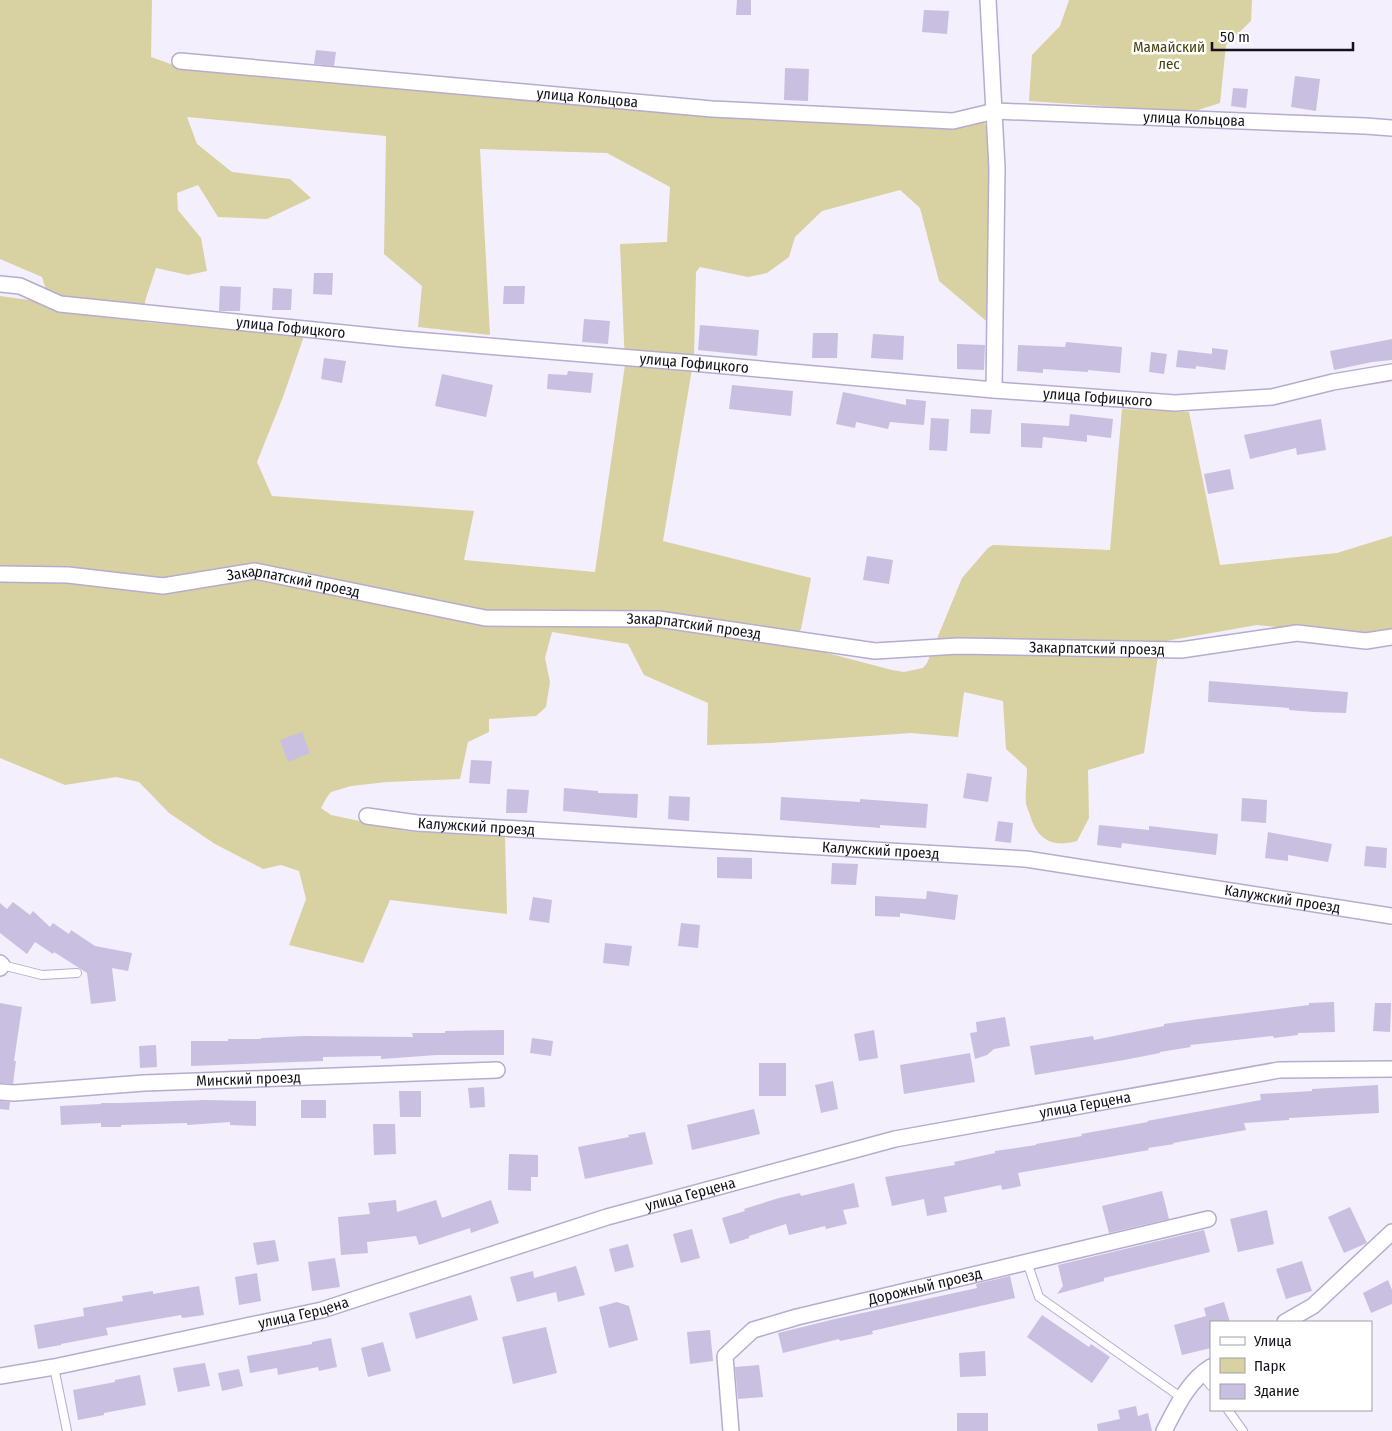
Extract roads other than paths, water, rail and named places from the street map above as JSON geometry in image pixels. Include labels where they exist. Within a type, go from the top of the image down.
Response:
[{"type":"street","points":[[988,0],[997,168],[994,390]]},
{"type":"street","name":"улица Кольцова","points":[[180,61],[712,109],[953,121],[995,111],[1392,128]]},
{"type":"street","name":"улица Гофицкого","points":[[0,284],[20,286],[60,304],[403,339],[994,390],[1174,403],[1272,397],[1333,382],[1392,372]]},
{"type":"street","name":"Закарпатский проезд","points":[[0,574],[68,575],[163,586],[255,571],[485,618],[658,619],[875,651],[958,646],[1180,650],[1297,633],[1366,641],[1392,637]]},
{"type":"street","name":"Калужский проезд","points":[[367,816],[417,823],[1026,858],[1392,916]]},
{"type":"street","name":"улица Герцена","points":[[0,1376],[322,1310],[607,1217],[896,1139],[1279,1070],[1392,1069]]},
{"type":"street","name":"Минский проезд","points":[[0,1092],[14,1093],[144,1083],[497,1070]]},
{"type":"street","name":"Дорожный проезд","points":[[731,1431],[725,1356],[753,1330],[797,1317],[1208,1219]]},
{"type":"street","points":[[1287,1321],[1313,1306],[1392,1232]]},
{"type":"street","points":[[1164,1431],[1182,1398],[1206,1370]]},
{"type":"lane","points":[[1,966],[42,975],[77,973]]},
{"type":"lane","points":[[1027,1262],[1039,1297],[1182,1398]]},
{"type":"lane","points":[[54,1366],[67,1431]]},
{"type":"lane","points":[[1206,1370],[1210,1383]]},
{"type":"lane","points":[[1229,1411],[1243,1431]]},
{"type":"park label","name":"Мамайский лес","points":[[1169,56]]}]
